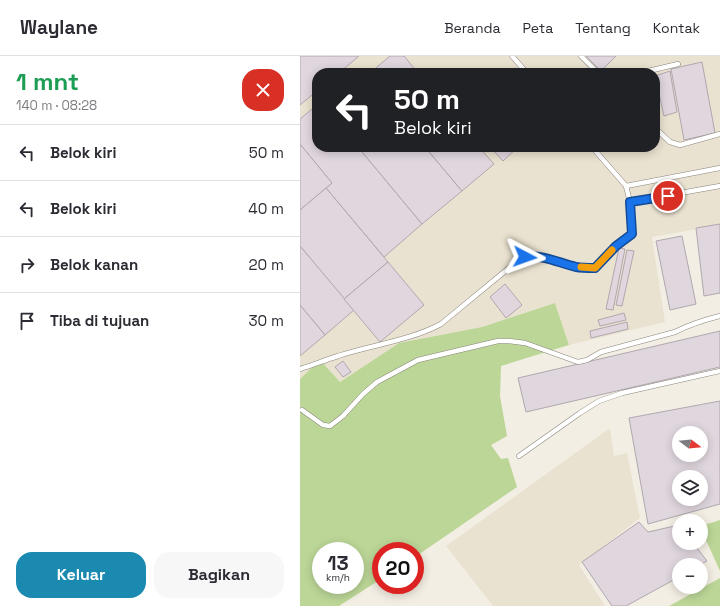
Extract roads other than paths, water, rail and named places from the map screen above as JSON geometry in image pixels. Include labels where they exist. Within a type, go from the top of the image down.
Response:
[{"type":"lane","points":[[512,56],[523,68]]},
{"type":"lane","points":[[581,56],[593,68]]},
{"type":"lane","points":[[660,68],[678,64]]},
{"type":"lane","points":[[660,133],[670,142],[680,145],[720,134]]},
{"type":"lane","points":[[300,369],[338,355],[430,330],[441,324],[515,263],[525,257],[533,256],[577,267],[595,268],[616,246],[632,234],[630,202],[626,186],[596,152]]},
{"type":"lane","points":[[626,186],[720,168]]},
{"type":"lane","points":[[630,202],[720,186]]},
{"type":"lane","points":[[302,410],[323,425],[330,426],[343,416],[363,394],[377,382],[418,360],[498,341],[525,343],[578,362],[602,352],[675,332],[720,316]]},
{"type":"lane","points":[[519,456],[599,401],[622,393],[720,371]]}]
